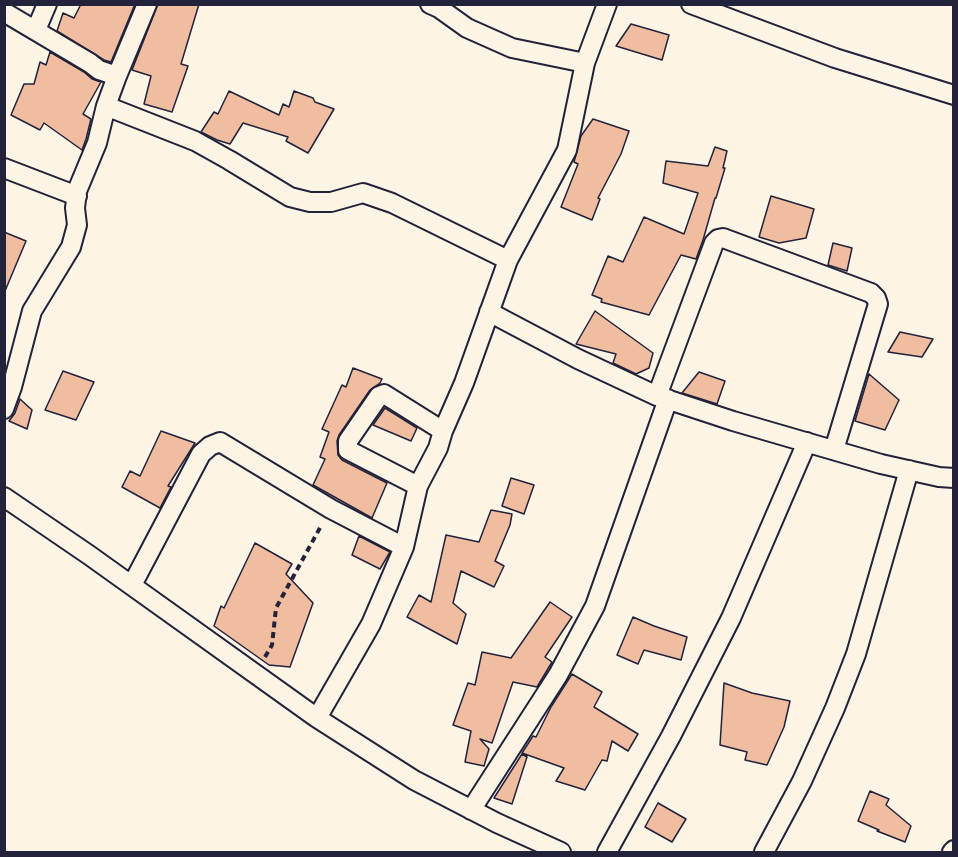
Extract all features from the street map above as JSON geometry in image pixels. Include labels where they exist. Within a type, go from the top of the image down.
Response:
[{"type":"street","points":[[36,30],[48,4]]},
{"type":"street","points":[[4,409],[32,311],[71,247],[77,225],[76,196],[97,143],[106,106],[117,76],[147,4]]},
{"type":"street","points":[[430,4],[467,28],[512,48],[585,63]]},
{"type":"street","points":[[317,718],[371,624],[404,547],[418,486],[438,448],[464,383],[508,260],[567,150],[585,63],[607,4]]},
{"type":"street","points":[[691,4],[835,58],[954,95]]},
{"type":"street","points":[[4,12],[99,70],[117,76]]},
{"type":"street","points":[[106,106],[195,141],[290,197],[310,202],[332,202],[363,193],[392,203],[508,260]]},
{"type":"street","points":[[4,168],[76,196]]},
{"type":"street","points":[[471,810],[558,675],[595,606],[714,243],[718,239],[723,238],[871,293],[876,298],[878,304],[834,450]]},
{"type":"street","points":[[489,312],[578,359],[663,398],[881,464],[939,477],[954,478]]},
{"type":"street","points":[[418,486],[348,450],[348,441],[379,396],[384,394],[444,430]]},
{"type":"street","points":[[132,585],[201,454],[210,446],[220,442],[330,509],[404,547]]},
{"type":"street","points":[[607,852],[671,736],[731,618],[807,442]]},
{"type":"street","points":[[764,852],[802,781],[856,654],[909,470]]},
{"type":"street","points":[[4,497],[132,585],[317,718],[414,780],[471,810],[561,852]]},
{"type":"path","points":[[256,674],[272,645],[276,608],[330,509]]},
{"type":"building","points":[[81,4],[135,4],[111,62],[57,31],[63,13],[74,18]]},
{"type":"building","points":[[158,4],[199,4],[181,64],[188,66],[172,112],[144,104],[151,76],[132,70]]},
{"type":"building","points":[[631,24],[669,35],[662,60],[616,46]]},
{"type":"building","points":[[50,52],[92,79],[101,82],[83,114],[91,119],[82,150],[44,123],[40,130],[11,115],[24,84],[34,84],[40,62],[46,65]]},
{"type":"building","points":[[229,91],[279,115],[283,104],[289,107],[294,91],[334,109],[308,153],[286,141],[288,137],[243,123],[230,144],[201,132],[214,112],[218,114]]},
{"type":"building","points":[[593,119],[629,131],[621,154],[598,198],[600,199],[592,220],[561,207],[578,164],[574,162],[581,136]]},
{"type":"building","points":[[715,147],[727,151],[723,168],[725,168],[696,259],[681,255],[649,315],[601,302],[602,299],[592,295],[608,256],[623,262],[644,217],[684,234],[698,193],[663,183],[666,161],[708,166]]},
{"type":"building","points":[[771,196],[814,209],[806,238],[779,243],[759,237]]},
{"type":"building","points":[[4,232],[26,241],[5,291],[4,291]]},
{"type":"building","points":[[833,243],[852,248],[847,271],[828,265]]},
{"type":"building","points":[[595,311],[653,353],[649,368],[636,374],[613,363],[616,354],[576,344]]},
{"type":"building","points":[[900,332],[933,339],[922,357],[888,352]]},
{"type":"building","points":[[353,368],[382,379],[370,390],[337,441],[338,455],[342,460],[387,483],[372,518],[313,485],[325,459],[320,457],[329,432],[322,429],[342,385],[346,387]]},
{"type":"building","points":[[63,371],[94,382],[76,420],[45,410]]},
{"type":"building","points":[[699,372],[725,381],[717,404],[682,393]]},
{"type":"building","points":[[869,374],[899,400],[885,430],[855,421]]},
{"type":"building","points":[[20,399],[32,410],[27,429],[9,421]]},
{"type":"building","points":[[385,408],[417,428],[411,441],[373,425]]},
{"type":"building","points":[[161,431],[195,443],[168,486],[171,487],[160,508],[122,487],[130,471],[140,476]]},
{"type":"building","points":[[511,478],[534,485],[524,514],[502,506]]},
{"type":"building","points":[[491,510],[512,514],[510,525],[495,561],[504,566],[494,587],[461,571],[453,603],[466,614],[457,644],[407,617],[419,595],[431,602],[446,535],[479,542]]},
{"type":"building","points":[[359,536],[390,552],[380,569],[352,555]]},
{"type":"building","points":[[255,543],[292,564],[286,574],[313,603],[290,667],[269,665],[214,626],[221,606],[224,608]]},
{"type":"building","points":[[550,602],[572,617],[545,657],[552,662],[537,687],[513,682],[492,743],[480,739],[489,749],[484,766],[465,762],[471,731],[453,725],[468,683],[475,685],[482,652],[511,658]]},
{"type":"building","points":[[633,617],[687,637],[681,660],[644,650],[638,664],[617,655]]},
{"type":"building","points":[[572,674],[602,692],[594,707],[638,734],[628,751],[612,741],[607,761],[602,760],[585,790],[556,781],[564,768],[522,753],[533,736],[536,737],[551,707]]},
{"type":"building","points":[[724,683],[752,693],[790,701],[784,727],[767,765],[745,760],[747,752],[720,745]]},
{"type":"building","points":[[522,754],[527,757],[512,804],[494,798]]},
{"type":"building","points":[[870,791],[889,799],[886,805],[911,826],[905,842],[858,821]]},
{"type":"building","points":[[658,803],[686,819],[672,842],[645,827]]}]
